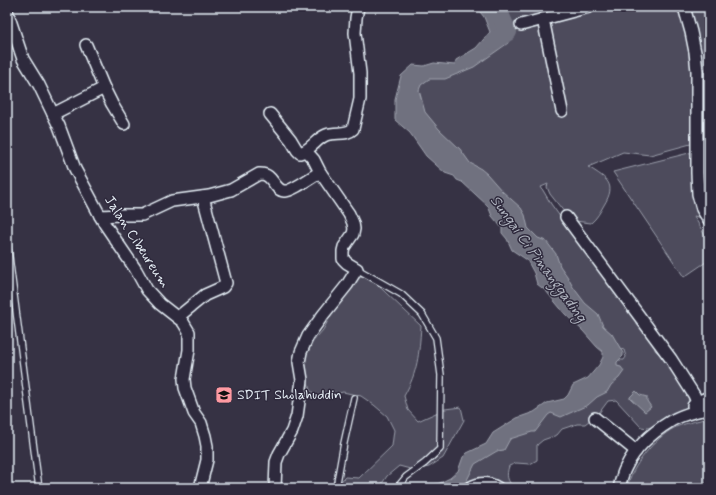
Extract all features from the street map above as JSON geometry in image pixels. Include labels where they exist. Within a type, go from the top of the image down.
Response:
[{"type":"street","points":[[270,114],[299,152],[302,153],[324,135],[331,133],[346,133],[353,129],[360,99],[360,73],[356,33],[358,7]]},
{"type":"street","points":[[521,25],[589,7]]},
{"type":"street","points":[[684,7],[695,52],[697,71],[696,173],[698,194],[702,208],[709,220]]},
{"type":"street","name":"Jalan Cibeureum","points":[[7,11],[22,59],[39,85],[59,126],[74,169],[100,216],[136,270],[147,290],[160,304],[178,317],[189,332],[189,350],[184,379],[185,388],[194,413],[201,423],[206,436],[208,460],[200,488]]},
{"type":"street","points":[[543,19],[562,111]]},
{"type":"street","points":[[86,45],[104,88],[124,124]]},
{"type":"street","points":[[53,114],[104,88]]},
{"type":"street","points":[[275,488],[276,462],[292,431],[297,416],[302,380],[299,362],[301,352],[308,336],[337,299],[357,269],[343,259],[344,246],[353,234],[353,222],[320,172],[314,160],[306,150]]},
{"type":"street","points":[[100,216],[142,215],[172,201],[203,197],[231,190],[259,174],[268,176],[279,189],[285,191],[292,189],[320,172]]},
{"type":"street","points":[[178,317],[205,295],[222,288],[226,283],[203,197]]},
{"type":"street","points":[[566,217],[667,354],[702,407]]},
{"type":"street","points":[[620,488],[625,468],[636,451],[652,435],[672,420],[702,407],[709,397]]},
{"type":"street","points":[[595,418],[636,451]]},
{"type":"street","points":[[469,488],[476,484],[486,483],[498,488]]},
{"type":"lane","points":[[7,241],[39,488]]},
{"type":"lane","points":[[357,269],[401,294],[422,314],[436,338],[441,375],[440,449],[406,478],[397,488]]},
{"type":"lane","points":[[336,488],[354,398]]},
{"type":"shaded area","points":[[488,7],[709,7],[709,139],[650,155],[623,152],[588,167],[601,175],[610,187],[608,198],[598,215],[591,223],[575,221],[569,218],[550,194],[547,187],[548,184],[541,187],[551,204],[635,321],[644,328],[655,350],[670,365],[688,391],[689,401],[687,407],[661,424],[648,428],[641,427],[616,400],[608,401],[599,413],[585,424],[577,424],[562,429],[557,435],[543,440],[537,445],[537,460],[530,464],[516,463],[509,466],[508,478],[514,488],[450,488],[469,466],[549,411],[616,360],[624,360],[626,357],[624,350],[621,349],[408,105],[412,87],[435,76],[476,65],[476,60],[503,41]]},
{"type":"shaded area","points":[[709,148],[709,220],[694,216],[709,243],[709,260],[684,277],[613,172]]},
{"type":"shaded area","points":[[366,274],[421,326],[415,371],[404,396],[408,410],[418,421],[445,409],[461,407],[464,420],[443,458],[429,467],[414,470],[399,466],[387,476],[379,488],[335,488],[345,477],[359,478],[392,446],[394,430],[387,416],[361,396],[343,392],[319,398],[310,390],[304,369],[303,353],[323,330],[336,306],[352,282]]},
{"type":"shaded area","points":[[709,418],[709,481],[699,488],[627,488],[633,471],[645,454],[659,439],[677,427]]},
{"type":"water","points":[[476,7],[495,7],[502,24],[508,26],[508,43],[474,67],[445,79],[429,79],[421,85],[419,90],[425,112],[439,129],[460,149],[470,163],[487,174],[502,191],[521,208],[525,215],[528,228],[538,238],[546,241],[556,254],[560,266],[573,287],[585,303],[598,314],[603,326],[612,334],[623,353],[623,356],[617,362],[617,366],[621,367],[624,371],[611,385],[607,392],[597,397],[588,405],[561,417],[551,413],[535,432],[510,439],[504,450],[497,451],[475,464],[464,486],[459,488],[423,488],[440,483],[450,478],[458,471],[463,457],[467,453],[486,444],[493,433],[517,418],[534,412],[547,403],[564,399],[568,395],[573,385],[588,378],[599,365],[603,357],[603,352],[565,314],[546,291],[537,284],[534,273],[527,260],[512,250],[507,239],[502,233],[502,228],[492,216],[488,206],[462,182],[457,180],[454,176],[445,173],[426,156],[410,133],[395,120],[395,99],[401,76],[413,65],[424,66],[434,63],[455,65],[456,60],[476,48],[490,32],[484,17]]},
{"type":"water","points":[[636,391],[640,395],[647,397],[647,401],[651,407],[645,412],[630,398]]},
{"type":"waterway","name":"Sungai Ci Pinanggading","points":[[494,41],[508,32],[497,7]]},
{"type":"place","name":"SDIT Sholahuddin","points":[[224,395]]}]
